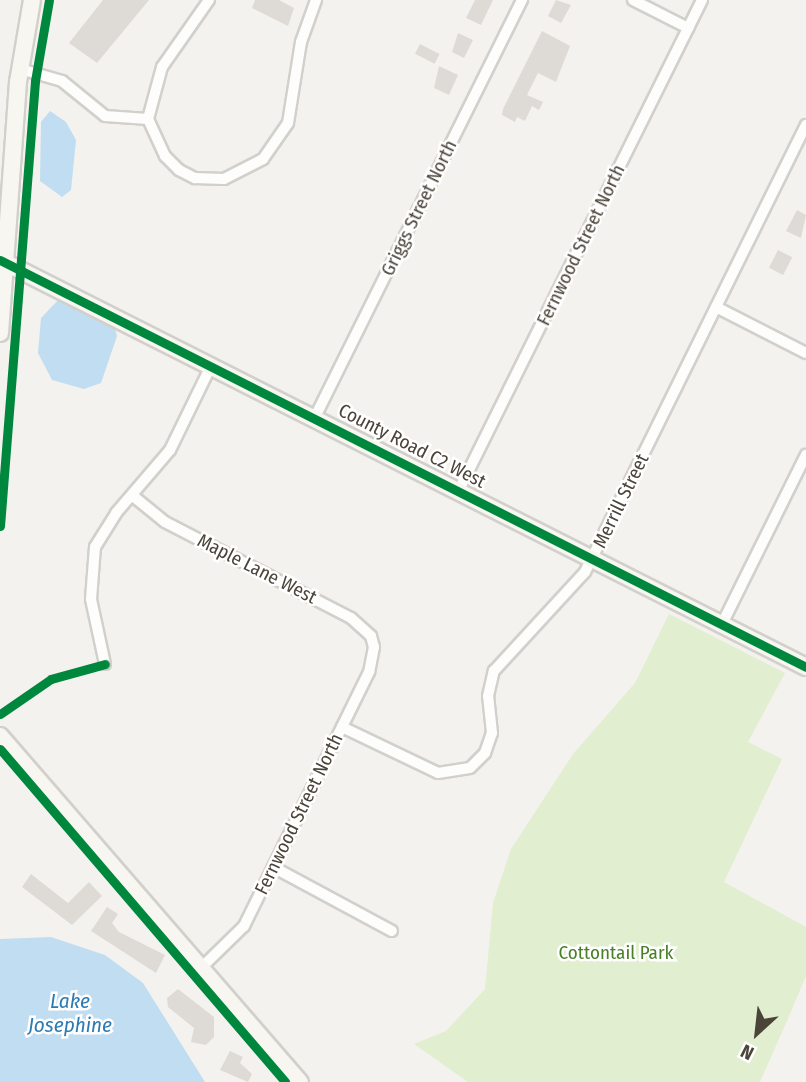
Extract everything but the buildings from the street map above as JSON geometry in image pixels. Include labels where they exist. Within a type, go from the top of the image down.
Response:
[{"type":"street","points":[[0,333],[2,262],[20,69],[32,0]]},
{"type":"street","points":[[209,0],[162,67],[148,119],[179,170],[215,178],[246,172],[277,143],[288,123],[301,42],[316,0]]},
{"type":"street","name":"Griggs Street North","points":[[315,417],[522,0]]},
{"type":"street","points":[[633,0],[688,28]]},
{"type":"street","name":"Fernwood Street North","points":[[459,490],[702,0]]},
{"type":"street","points":[[20,69],[62,81],[105,116],[148,119]]},
{"type":"street","name":"Merrill Street","points":[[342,727],[438,773],[470,768],[490,744],[488,696],[499,660],[565,600],[592,558],[806,125]]},
{"type":"street","name":"County Road C2 West","points":[[2,262],[315,417],[806,667]]},
{"type":"street","points":[[716,307],[806,353]]},
{"type":"street","points":[[105,664],[91,599],[91,563],[102,532],[170,450],[211,366]]},
{"type":"street","points":[[722,624],[806,456]]},
{"type":"street","name":"Maple Lane West","points":[[133,496],[165,522],[351,618],[371,636],[374,647]]},
{"type":"street","name":"Fernwood Street North","points":[[202,967],[244,926],[369,672],[374,647]]},
{"type":"street","points":[[0,736],[300,1082]]},
{"type":"street","points":[[273,867],[392,931]]},
{"type":"green space","name":"Cottontail Park","points":[[669,614],[785,673],[748,742],[782,759],[724,882],[806,927],[806,976],[790,1014],[760,1082],[468,1082],[414,1044],[446,1031],[485,989],[493,903],[511,849],[573,754],[635,683]]},
{"type":"water","points":[[50,111],[66,122],[76,140],[71,190],[62,197],[40,181],[41,122]]},
{"type":"water","points":[[62,296],[114,326],[117,336],[101,383],[84,389],[52,380],[38,353],[41,318]]},
{"type":"water","name":"Lake Josephine","points":[[51,937],[105,955],[143,983],[205,1082],[0,1082],[0,939]]},
{"type":"cycle path","points":[[0,526],[35,81],[49,0]]},
{"type":"cycle path","points":[[0,260],[806,667]]},
{"type":"cycle path","points":[[0,714],[51,679],[105,664]]},
{"type":"cycle path","points":[[0,749],[285,1082]]}]
